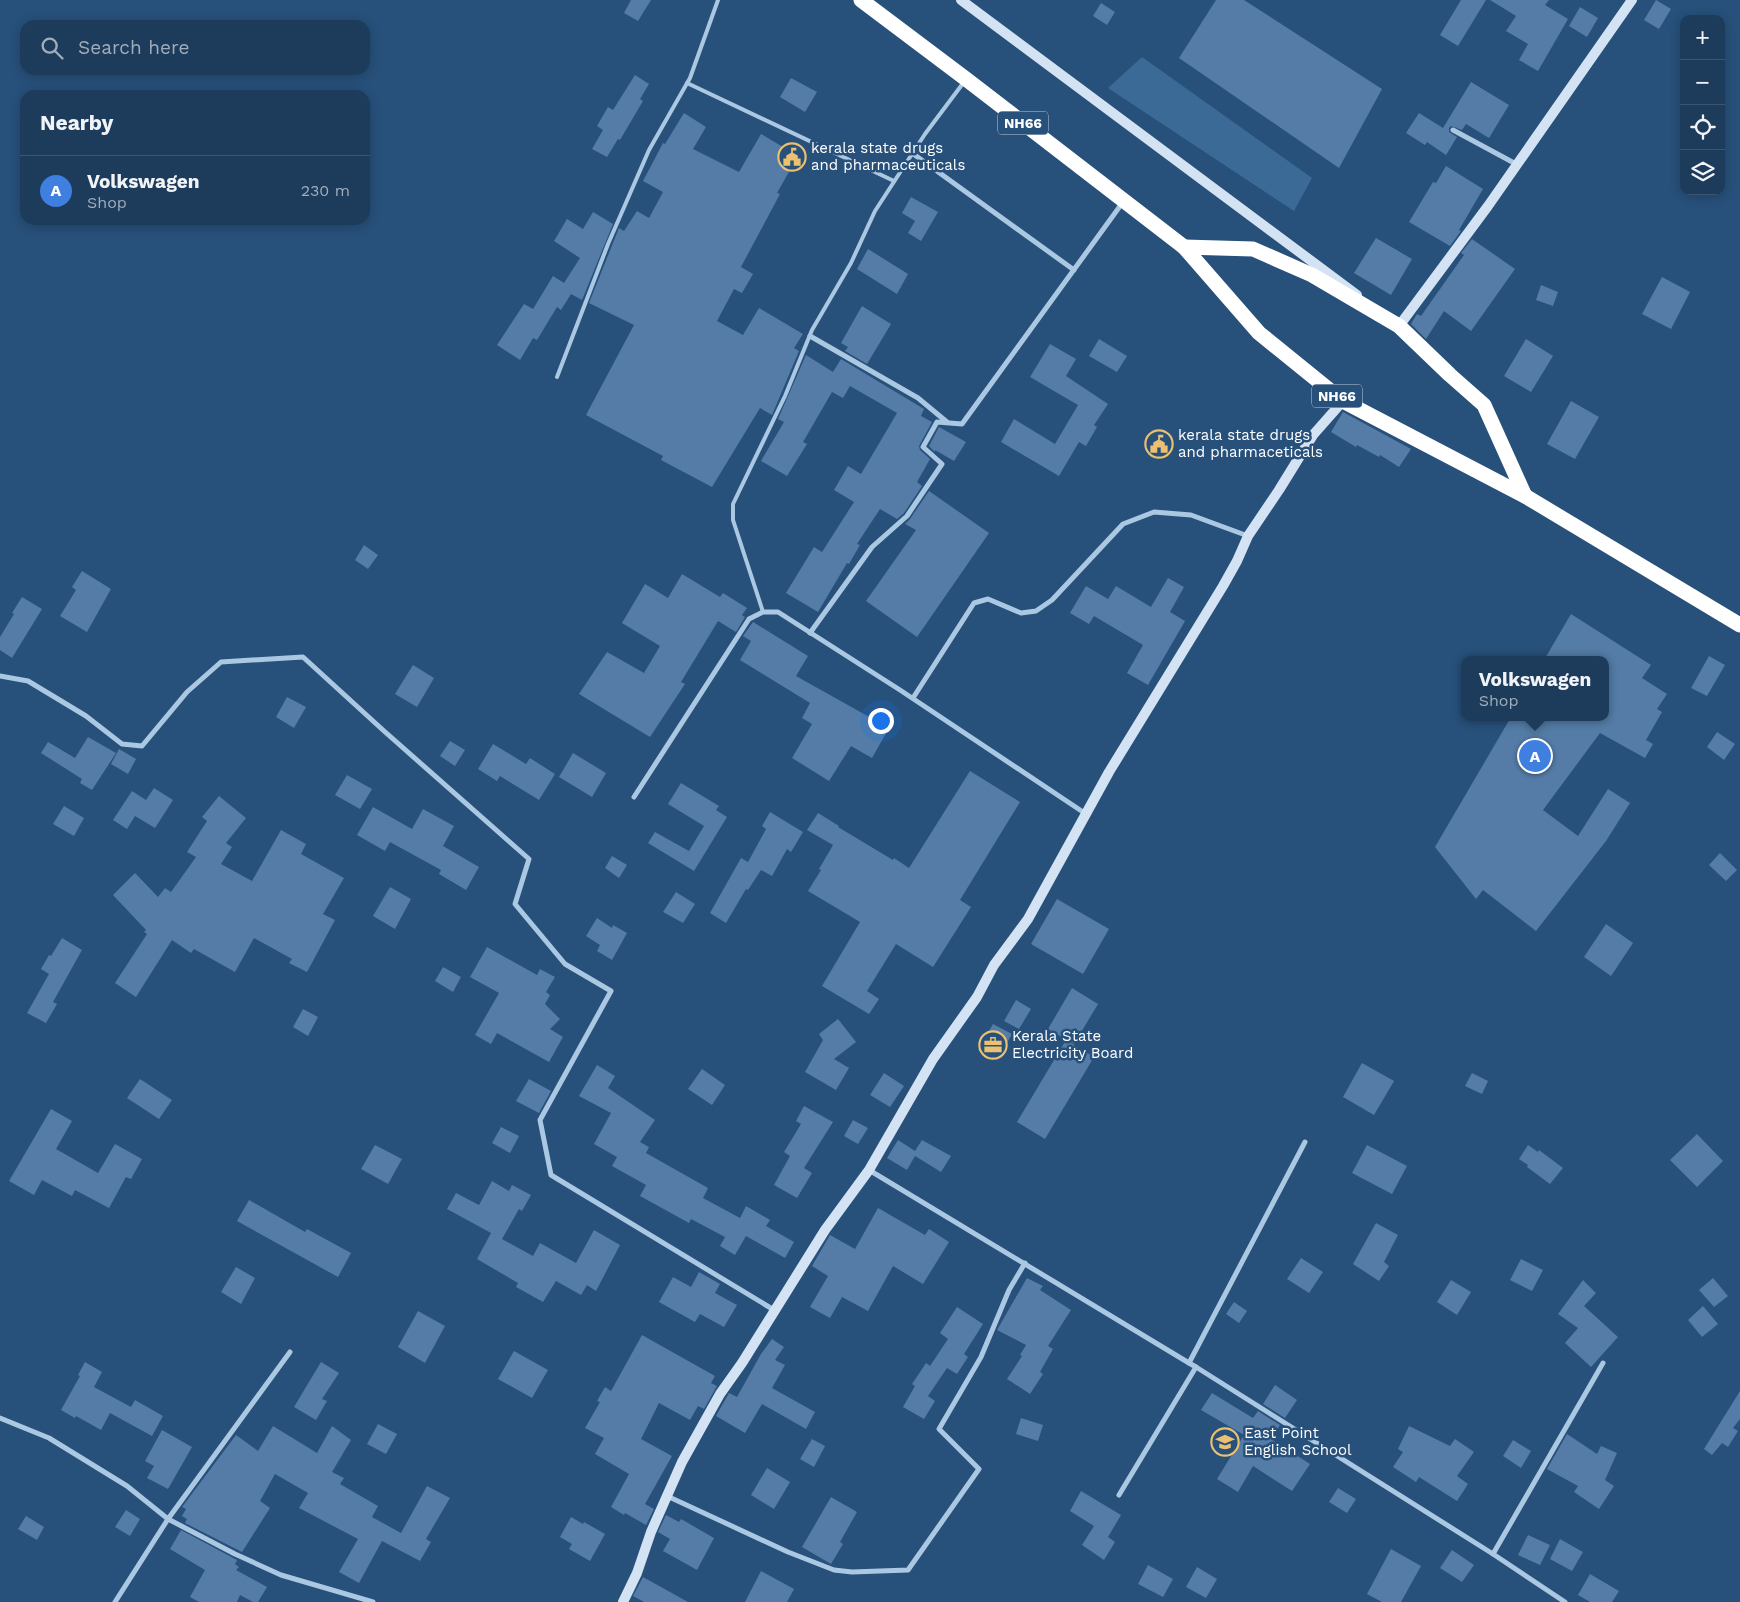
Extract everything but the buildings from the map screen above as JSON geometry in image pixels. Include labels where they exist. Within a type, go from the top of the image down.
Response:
[{"type":"highway","name":"NH66","points":[[861,0],[1184,247],[1259,333],[1343,401],[1525,496],[1740,625]]},
{"type":"highway","points":[[1184,247],[1253,249],[1312,275],[1399,326],[1450,376],[1484,405],[1525,496]]},
{"type":"street","points":[[961,0],[1399,326],[1488,206],[1632,0]]},
{"type":"street","points":[[1453,130],[1516,164]]},
{"type":"street","points":[[912,153],[1074,270]]},
{"type":"street","points":[[810,633],[872,547],[907,516],[942,464],[923,447],[937,422],[962,424],[1124,201]]},
{"type":"street","points":[[810,336],[918,398],[947,422]]},
{"type":"street","points":[[623,1602],[637,1573],[651,1532],[682,1462],[708,1415],[825,1230],[869,1170],[933,1059],[977,997],[994,965],[1028,919],[1086,814],[1156,694],[1223,586],[1248,536],[1280,490],[1313,435],[1343,401]]},
{"type":"street","points":[[913,698],[974,603],[988,599],[1021,613],[1036,611],[1052,600],[1123,524],[1154,512],[1191,515],[1248,536]]},
{"type":"street","points":[[634,797],[748,619],[763,612],[778,612],[913,698],[1086,814]]},
{"type":"street","points":[[0,676],[28,680],[86,716],[122,744],[142,746],[187,692],[221,662],[304,657],[384,731],[529,859],[515,904],[565,964],[611,991],[540,1120],[551,1175],[774,1310]]},
{"type":"street","points":[[1189,1363],[1305,1142]]},
{"type":"street","points":[[869,1170],[1196,1367],[1565,1602]]},
{"type":"street","points":[[667,1496],[788,1552],[834,1570],[852,1572],[908,1570],[979,1469],[938,1429],[981,1357],[1009,1290],[1025,1263]]},
{"type":"street","points":[[115,1602],[168,1519],[290,1352]]},
{"type":"street","points":[[1492,1554],[1602,1363]]},
{"type":"street","points":[[1119,1495],[1196,1367]]},
{"type":"street","points":[[0,1418],[49,1438],[127,1486],[168,1519],[235,1554],[280,1575],[373,1602]]},
{"type":"lane","points":[[557,377],[608,244],[649,150],[687,83],[718,0]]},
{"type":"lane","points":[[763,612],[733,520],[733,504],[785,396],[810,336],[851,263],[875,211],[912,153],[966,79]]},
{"type":"lane","points":[[687,83],[894,181]]},
{"type":"shaded area","points":[[1142,57],[1312,178],[1294,211],[1108,88]]},
{"type":"place","name":"kerala state drugs and pharmaceuticals","points":[[792,157]]},
{"type":"place","name":"kerala state drugs and pharmaceticals","points":[[1159,444]]},
{"type":"place","name":"Volkswagen","points":[[1535,756]]},
{"type":"place","name":"Kerala State Electricity Board","points":[[993,1045]]},
{"type":"place","name":"East Point English School","points":[[1225,1442]]}]
